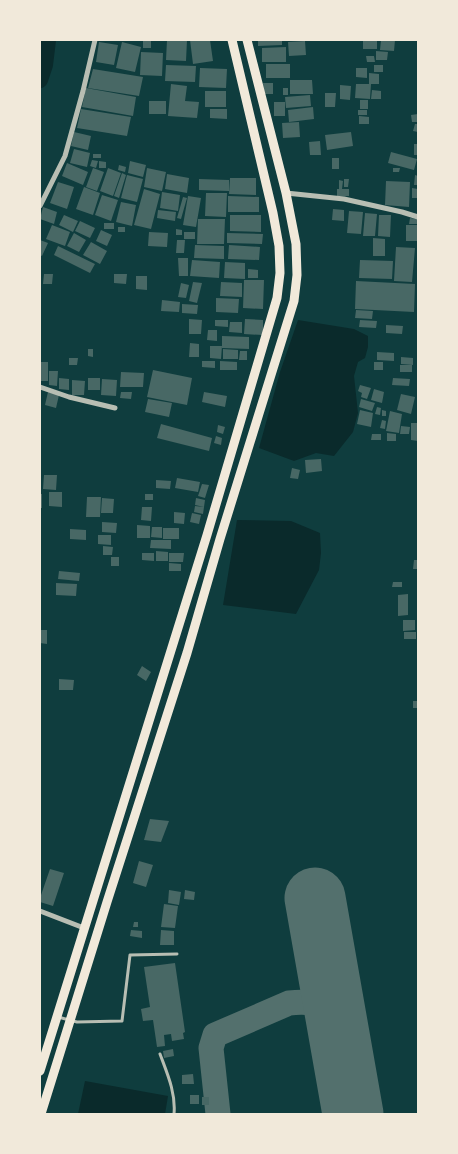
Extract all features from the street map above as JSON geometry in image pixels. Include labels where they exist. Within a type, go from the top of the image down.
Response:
[{"type":"main road","points":[[40,1071],[207,535],[277,298],[280,273],[273,213],[232,40]]},
{"type":"main road","points":[[41,1114],[106,902],[184,662],[294,301],[297,275],[296,244],[286,194],[247,40]]},
{"type":"main road","points":[[242,83],[257,79]]},
{"type":"main road","points":[[94,898],[106,902]]},
{"type":"street","points":[[40,206],[65,156],[95,40]]},
{"type":"street","points":[[286,194],[344,199],[418,217]]},
{"type":"street","points":[[40,387],[115,408]]},
{"type":"street","points":[[40,911],[84,928]]},
{"type":"lane","points":[[56,1017],[78,1022],[122,1020],[130,955],[177,954]]},
{"type":"lane","points":[[160,1054],[169,1076],[175,1105],[174,1114]]},
{"type":"water","points":[[298,320],[354,329],[368,336],[368,347],[365,358],[358,362],[354,376],[358,413],[353,432],[334,456],[316,453],[294,461],[259,448],[280,372]]},
{"type":"water","points":[[237,520],[291,521],[320,533],[321,553],[319,570],[296,614],[223,605]]},
{"type":"water","points":[[85,1081],[168,1096],[165,1114],[78,1114]]},
{"type":"building","points":[[143,40],[151,40],[151,48],[143,48]]},
{"type":"building","points":[[167,40],[187,40],[186,61],[166,60]]},
{"type":"building","points":[[190,40],[210,40],[213,61],[193,64]]},
{"type":"building","points":[[258,40],[282,40],[282,45],[258,46]]},
{"type":"building","points":[[363,40],[377,40],[377,49],[363,49]]},
{"type":"building","points":[[381,40],[395,40],[394,51],[380,50]]},
{"type":"building","points":[[305,41],[306,55],[289,56],[288,42]]},
{"type":"building","points":[[99,42],[118,45],[114,65],[96,62]]},
{"type":"building","points":[[122,42],[141,47],[135,72],[116,68]]},
{"type":"building","points":[[286,47],[286,62],[262,62],[262,48]]},
{"type":"building","points":[[376,51],[388,52],[387,60],[376,60]]},
{"type":"building","points":[[141,52],[163,53],[162,76],[140,75]]},
{"type":"building","points":[[366,56],[374,56],[375,62],[367,62]]},
{"type":"building","points":[[266,64],[290,64],[290,78],[266,78]]},
{"type":"building","points":[[166,65],[196,66],[195,82],[165,81]]},
{"type":"building","points":[[374,65],[383,65],[383,72],[374,72]]},
{"type":"building","points":[[200,68],[227,69],[226,88],[199,87]]},
{"type":"building","points":[[356,68],[367,68],[367,78],[356,77]]},
{"type":"building","points":[[93,69],[143,77],[139,96],[88,88]]},
{"type":"building","points":[[369,73],[379,74],[379,84],[371,84],[370,99],[355,98],[356,84],[369,84]]},
{"type":"building","points":[[290,80],[312,80],[313,94],[290,94]]},
{"type":"building","points":[[263,83],[273,83],[273,94],[264,94]]},
{"type":"building","points":[[171,84],[187,86],[185,101],[199,102],[197,118],[168,116]]},
{"type":"building","points":[[340,85],[351,86],[350,100],[340,99]]},
{"type":"building","points":[[86,88],[136,97],[133,116],[82,107]]},
{"type":"building","points":[[283,88],[288,88],[288,95],[283,95]]},
{"type":"building","points":[[372,90],[381,91],[381,99],[371,99]]},
{"type":"building","points":[[205,91],[226,91],[226,107],[205,107]]},
{"type":"building","points":[[325,93],[336,93],[335,107],[325,107]]},
{"type":"building","points":[[310,95],[311,106],[286,108],[285,97]]},
{"type":"building","points":[[360,100],[368,100],[368,109],[360,109]]},
{"type":"building","points":[[149,101],[166,101],[166,114],[149,114]]},
{"type":"building","points":[[274,102],[285,102],[285,116],[274,116]]},
{"type":"building","points":[[313,107],[314,119],[289,122],[288,110]]},
{"type":"building","points":[[81,109],[131,117],[127,136],[77,128]]},
{"type":"building","points":[[210,109],[227,109],[227,119],[210,118]]},
{"type":"building","points":[[358,110],[367,110],[367,115],[358,115]]},
{"type":"building","points":[[418,114],[418,122],[412,122],[411,115]]},
{"type":"building","points":[[359,116],[369,117],[369,124],[359,124]]},
{"type":"building","points":[[299,122],[300,137],[283,138],[282,123]]},
{"type":"building","points":[[415,124],[418,124],[418,132],[413,131]]},
{"type":"building","points":[[74,132],[91,136],[88,150],[71,146]]},
{"type":"building","points":[[351,132],[353,146],[327,150],[325,135]]},
{"type":"building","points":[[320,141],[321,155],[310,155],[309,142]]},
{"type":"building","points":[[414,144],[418,144],[418,155],[414,155]]},
{"type":"building","points":[[74,149],[90,153],[87,167],[70,163]]},
{"type":"building","points":[[391,152],[417,159],[414,170],[388,163]]},
{"type":"building","points":[[93,154],[101,154],[101,158],[93,158]]},
{"type":"building","points":[[332,158],[339,158],[339,169],[332,169]]},
{"type":"building","points":[[92,160],[98,161],[96,168],[90,166]]},
{"type":"building","points":[[99,161],[106,162],[106,168],[99,168]]},
{"type":"building","points":[[130,161],[146,165],[143,177],[128,173]]},
{"type":"building","points":[[67,163],[88,172],[83,185],[62,176]]},
{"type":"building","points":[[119,165],[126,167],[125,172],[118,170]]},
{"type":"building","points":[[93,168],[104,172],[97,191],[86,187]]},
{"type":"building","points":[[108,168],[121,173],[113,196],[100,191]]},
{"type":"building","points":[[147,168],[166,172],[162,191],[144,187]]},
{"type":"building","points":[[393,168],[400,168],[399,172],[393,172]]},
{"type":"building","points":[[122,173],[126,175],[119,198],[114,196]]},
{"type":"building","points":[[167,174],[189,178],[187,193],[165,189]]},
{"type":"building","points":[[127,175],[143,179],[137,202],[121,198]]},
{"type":"building","points":[[415,175],[418,176],[418,185],[414,185]]},
{"type":"building","points":[[230,178],[256,178],[256,195],[229,194]]},
{"type":"building","points":[[199,179],[229,180],[229,191],[199,190]]},
{"type":"building","points":[[344,179],[349,179],[348,187],[344,187]]},
{"type":"building","points":[[339,180],[343,181],[342,189],[349,189],[349,196],[337,196]]},
{"type":"building","points":[[386,181],[410,182],[409,207],[385,205]]},
{"type":"building","points":[[58,182],[74,187],[67,209],[50,203]]},
{"type":"building","points":[[84,187],[100,193],[93,215],[76,209]]},
{"type":"building","points":[[412,188],[418,189],[418,198],[412,198]]},
{"type":"building","points":[[144,189],[160,194],[151,229],[134,225]]},
{"type":"building","points":[[162,192],[180,195],[178,211],[160,208]]},
{"type":"building","points":[[206,193],[227,193],[226,217],[205,216]]},
{"type":"building","points":[[102,195],[118,200],[111,221],[95,215]]},
{"type":"building","points":[[188,196],[201,198],[196,227],[183,225]]},
{"type":"building","points":[[228,196],[259,197],[259,212],[228,212]]},
{"type":"building","points":[[183,197],[187,198],[181,219],[177,218]]},
{"type":"building","points":[[121,202],[136,205],[132,226],[116,222]]},
{"type":"building","points":[[43,207],[57,212],[54,224],[40,219]]},
{"type":"building","points":[[333,209],[344,210],[344,221],[332,220]]},
{"type":"building","points":[[158,210],[176,212],[175,221],[157,218]]},
{"type":"building","points":[[349,211],[363,212],[361,234],[347,233]]},
{"type":"building","points":[[365,213],[377,214],[375,236],[363,236]]},
{"type":"building","points":[[64,215],[78,221],[73,232],[59,225]]},
{"type":"building","points":[[230,215],[261,215],[261,232],[230,231]]},
{"type":"building","points":[[379,215],[391,215],[390,237],[378,236]]},
{"type":"building","points":[[410,218],[417,219],[417,224],[409,224]]},
{"type":"building","points":[[198,219],[225,219],[224,244],[197,244]]},
{"type":"building","points":[[80,221],[95,228],[90,238],[75,231]]},
{"type":"building","points":[[104,223],[114,223],[114,229],[104,229]]},
{"type":"building","points":[[52,225],[70,232],[65,246],[46,239]]},
{"type":"building","points":[[406,225],[417,225],[417,241],[406,241]]},
{"type":"building","points":[[118,227],[125,227],[125,232],[118,232]]},
{"type":"building","points":[[176,229],[182,230],[182,235],[176,235]]},
{"type":"building","points":[[101,230],[112,235],[107,246],[96,241]]},
{"type":"building","points":[[149,232],[168,233],[167,247],[148,246]]},
{"type":"building","points":[[184,232],[195,232],[195,239],[184,239]]},
{"type":"building","points":[[74,233],[86,240],[79,252],[67,246]]},
{"type":"building","points":[[227,233],[263,234],[262,244],[227,243]]},
{"type":"building","points":[[373,238],[385,239],[385,256],[373,256]]},
{"type":"building","points":[[40,240],[48,243],[42,256],[40,255]]},
{"type":"building","points":[[177,240],[185,240],[184,253],[176,253]]},
{"type":"building","points":[[91,242],[107,251],[100,264],[83,255]]},
{"type":"building","points":[[195,245],[224,246],[224,259],[194,258]]},
{"type":"building","points":[[229,245],[260,247],[259,260],[228,259]]},
{"type":"building","points":[[58,246],[95,264],[90,273],[54,255]]},
{"type":"building","points":[[396,247],[415,248],[412,282],[394,281]]},
{"type":"building","points":[[178,258],[188,258],[188,276],[179,276]]},
{"type":"building","points":[[192,260],[220,262],[219,278],[190,276]]},
{"type":"building","points":[[360,260],[393,261],[392,279],[359,278]]},
{"type":"building","points":[[225,262],[245,263],[245,279],[224,278]]},
{"type":"building","points":[[248,269],[258,270],[258,278],[248,278]]},
{"type":"building","points":[[44,274],[53,274],[52,284],[43,284]]},
{"type":"building","points":[[114,274],[127,274],[126,284],[114,283]]},
{"type":"building","points":[[136,276],[147,276],[147,290],[136,289]]},
{"type":"building","points":[[244,280],[264,280],[263,309],[243,308]]},
{"type":"building","points":[[356,281],[415,284],[414,312],[355,309]]},
{"type":"building","points":[[193,282],[202,283],[197,303],[189,301]]},
{"type":"building","points":[[221,282],[242,283],[242,297],[220,296]]},
{"type":"building","points":[[181,283],[189,285],[186,298],[178,297]]},
{"type":"building","points":[[216,298],[239,299],[238,313],[216,312]]},
{"type":"building","points":[[162,300],[180,302],[179,312],[161,311]]},
{"type":"building","points":[[182,304],[198,305],[197,314],[182,313]]},
{"type":"building","points":[[356,310],[373,311],[372,319],[355,318]]},
{"type":"building","points":[[189,319],[202,320],[201,334],[189,334]]},
{"type":"building","points":[[245,319],[263,320],[263,335],[244,334]]},
{"type":"building","points":[[215,320],[228,320],[228,327],[215,326]]},
{"type":"building","points":[[360,320],[377,321],[376,328],[359,327]]},
{"type":"building","points":[[230,322],[242,322],[242,333],[229,332]]},
{"type":"building","points":[[386,325],[403,326],[402,334],[386,333]]},
{"type":"building","points":[[208,330],[217,330],[217,341],[207,340]]},
{"type":"building","points":[[222,336],[249,337],[249,349],[222,348]]},
{"type":"building","points":[[190,343],[199,344],[199,357],[189,357]]},
{"type":"building","points":[[210,346],[222,346],[221,359],[210,358]]},
{"type":"building","points":[[88,349],[93,349],[93,357],[88,356]]},
{"type":"building","points":[[223,349],[238,350],[238,359],[223,359]]},
{"type":"building","points":[[240,351],[247,351],[247,360],[239,360]]},
{"type":"building","points":[[377,352],[394,353],[394,361],[377,360]]},
{"type":"building","points":[[401,357],[413,358],[413,365],[401,364]]},
{"type":"building","points":[[69,358],[78,358],[77,365],[69,365]]},
{"type":"building","points":[[202,361],[215,361],[215,368],[202,367]]},
{"type":"building","points":[[220,361],[237,362],[237,370],[220,370]]},
{"type":"building","points":[[40,362],[48,362],[48,381],[40,381]]},
{"type":"building","points":[[374,362],[383,362],[383,370],[374,370]]},
{"type":"building","points":[[400,365],[412,365],[412,372],[400,372]]},
{"type":"building","points":[[153,370],[192,378],[187,405],[147,397]]},
{"type":"building","points":[[49,371],[58,371],[57,386],[49,385]]},
{"type":"building","points":[[121,372],[144,373],[143,387],[120,387]]},
{"type":"building","points":[[59,378],[69,379],[69,390],[59,389]]},
{"type":"building","points":[[88,378],[100,378],[100,390],[88,390]]},
{"type":"building","points":[[393,378],[410,379],[409,386],[392,385]]},
{"type":"building","points":[[102,379],[117,380],[116,396],[101,395]]},
{"type":"building","points":[[72,380],[85,381],[84,395],[72,395]]},
{"type":"building","points":[[360,385],[371,388],[367,399],[361,397],[362,393],[358,391]]},
{"type":"building","points":[[374,389],[384,392],[382,403],[371,400]]},
{"type":"building","points":[[48,392],[59,395],[56,408],[45,405]]},
{"type":"building","points":[[121,392],[132,392],[131,399],[120,398]]},
{"type":"building","points":[[204,392],[227,396],[225,407],[202,402]]},
{"type":"building","points":[[401,394],[415,397],[411,414],[397,410]]},
{"type":"building","points":[[148,399],[172,403],[169,417],[145,412]]},
{"type":"building","points":[[361,399],[375,403],[372,411],[359,407]]},
{"type":"building","points":[[377,407],[381,408],[380,415],[375,414]]},
{"type":"building","points":[[360,410],[373,413],[371,427],[357,424]]},
{"type":"building","points":[[382,410],[386,411],[386,416],[382,416]]},
{"type":"building","points":[[390,411],[402,414],[399,433],[386,431]]},
{"type":"building","points":[[382,420],[386,421],[385,429],[380,428]]},
{"type":"building","points":[[411,423],[418,423],[418,441],[411,440]]},
{"type":"building","points":[[161,424],[212,438],[209,451],[157,438]]},
{"type":"building","points":[[218,425],[225,427],[223,434],[217,432]]},
{"type":"building","points":[[401,426],[410,427],[409,434],[400,434]]},
{"type":"building","points":[[387,433],[396,434],[396,441],[387,441]]},
{"type":"building","points":[[372,434],[381,434],[381,440],[371,440]]},
{"type":"building","points":[[216,436],[222,438],[221,445],[214,443]]},
{"type":"building","points":[[321,459],[322,471],[306,473],[305,460]]},
{"type":"building","points":[[292,468],[300,470],[298,479],[290,478]]},
{"type":"building","points":[[44,475],[57,475],[56,490],[43,489]]},
{"type":"building","points":[[177,478],[200,482],[198,492],[175,488]]},
{"type":"building","points":[[156,480],[171,481],[170,489],[156,488]]},
{"type":"building","points":[[202,484],[209,485],[205,498],[198,496]]},
{"type":"building","points":[[49,492],[62,492],[62,507],[49,506]]},
{"type":"building","points":[[40,494],[42,494],[42,508],[40,508]]},
{"type":"building","points":[[145,494],[153,494],[153,500],[145,500]]},
{"type":"building","points":[[87,497],[101,497],[100,517],[86,517]]},
{"type":"building","points":[[102,498],[114,499],[113,513],[101,513]]},
{"type":"building","points":[[196,498],[205,500],[204,507],[195,505]]},
{"type":"building","points":[[195,506],[204,507],[203,514],[194,512]]},
{"type":"building","points":[[142,507],[152,507],[151,521],[141,520]]},
{"type":"building","points":[[174,512],[185,513],[184,524],[174,523]]},
{"type":"building","points":[[192,513],[201,515],[199,524],[190,522]]},
{"type":"building","points":[[102,522],[117,523],[116,533],[102,532]]},
{"type":"building","points":[[137,525],[150,526],[150,538],[137,538]]},
{"type":"building","points":[[152,527],[162,527],[162,538],[151,537]]},
{"type":"building","points":[[163,528],[179,528],[179,539],[163,539]]},
{"type":"building","points":[[70,529],[86,530],[86,540],[70,539]]},
{"type":"building","points":[[98,535],[111,535],[111,545],[98,544]]},
{"type":"building","points":[[151,540],[171,540],[171,549],[150,548]]},
{"type":"building","points":[[103,546],[113,547],[112,555],[103,555]]},
{"type":"building","points":[[156,551],[168,552],[168,561],[156,561]]},
{"type":"building","points":[[142,553],[154,553],[154,561],[142,560]]},
{"type":"building","points":[[169,553],[184,553],[183,562],[169,562]]},
{"type":"building","points":[[111,557],[119,557],[119,566],[111,566]]},
{"type":"building","points":[[414,560],[418,560],[418,569],[413,569]]},
{"type":"building","points":[[169,563],[181,564],[181,571],[169,571]]},
{"type":"building","points":[[59,571],[80,573],[79,581],[58,579]]},
{"type":"building","points":[[393,582],[402,582],[402,587],[392,587]]},
{"type":"building","points":[[56,583],[77,584],[76,596],[56,595]]},
{"type":"building","points":[[408,594],[408,615],[398,616],[398,595]]},
{"type":"building","points":[[403,620],[415,620],[415,630],[403,631]]},
{"type":"building","points":[[40,630],[47,630],[47,644],[40,643]]},
{"type":"building","points":[[404,632],[416,632],[416,639],[404,639]]},
{"type":"building","points":[[142,666],[151,672],[146,681],[137,675]]},
{"type":"building","points":[[59,679],[74,680],[73,690],[59,690]]},
{"type":"building","points":[[413,701],[418,701],[418,708],[413,708]]},
{"type":"building","points":[[150,819],[169,821],[161,842],[144,840]]},
{"type":"building","points":[[139,861],[153,865],[146,887],[133,883]]},
{"type":"building","points":[[50,869],[64,873],[53,906],[40,902]]},
{"type":"building","points":[[169,890],[181,892],[179,905],[168,903]]},
{"type":"building","points":[[185,890],[195,892],[194,900],[184,899]]},
{"type":"building","points":[[164,904],[178,906],[175,928],[161,927]]},
{"type":"building","points":[[134,922],[138,922],[138,927],[133,927]]},
{"type":"building","points":[[131,930],[142,931],[142,938],[130,936]]},
{"type":"building","points":[[161,930],[174,931],[174,945],[160,945]]},
{"type":"building","points":[[175,963],[185,1032],[183,1033],[184,1039],[172,1041],[171,1034],[164,1035],[165,1046],[157,1047],[153,1020],[143,1021],[141,1009],[150,1007],[144,967]]},
{"type":"building","points":[[173,1049],[174,1056],[164,1058],[163,1051]]},
{"type":"building","points":[[193,1074],[194,1084],[182,1084],[182,1075]]},
{"type":"building","points":[[190,1095],[199,1095],[199,1104],[190,1104]]},
{"type":"building","points":[[202,1097],[209,1097],[209,1105],[202,1105]]},
{"type":"waterway","points":[[40,80],[45,65],[48,40]]},
{"type":"taxiway","points":[[218,1114],[211,1048],[215,1035],[289,1003],[303,1002],[314,1004],[336,1013]]},
{"type":"runway","points":[[315,898],[353,1114]]}]
